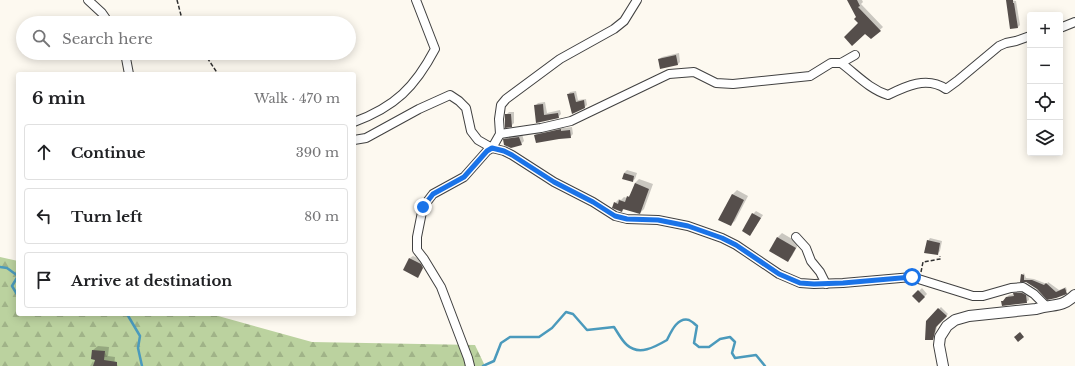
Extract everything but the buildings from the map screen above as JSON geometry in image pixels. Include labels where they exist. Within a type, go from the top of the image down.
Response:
[{"type":"street","points":[[88,0],[104,16]]},
{"type":"street","points":[[356,121],[371,116],[402,96],[429,62],[435,49],[416,0]]},
{"type":"street","points":[[470,366],[441,287],[424,258],[417,250],[417,237],[423,207],[433,194],[464,177],[487,151],[492,148],[500,134],[499,119],[501,105],[506,99],[560,59],[614,29],[624,21],[637,0]]},
{"type":"street","points":[[1063,27],[1075,22]]},
{"type":"street","points":[[840,63],[870,86],[888,95],[913,84],[925,82],[934,83],[946,89],[957,82],[999,46],[1027,37]]},
{"type":"street","points":[[500,134],[541,128],[571,121],[669,74],[694,72],[716,83],[734,84],[810,76],[831,63],[840,63],[855,55]]},
{"type":"street","points":[[126,60],[129,72]]},
{"type":"street","points":[[356,140],[366,138],[419,109],[450,95],[466,108],[471,131],[478,140],[492,148],[512,155],[554,182],[593,202],[615,216],[627,219],[658,220],[688,226],[722,238],[736,245],[779,274],[800,283],[826,284],[912,277],[920,278],[973,296],[983,296],[1011,288],[1023,287],[1034,294],[1046,306]]},
{"type":"street","points":[[796,238],[806,248],[811,261],[820,272],[826,284]]},
{"type":"street","points":[[943,366],[939,345],[940,337],[947,326],[955,320],[969,316],[1059,305],[1067,303],[1075,295]]},
{"type":"path","points":[[177,0],[181,16]]},
{"type":"path","points":[[209,60],[217,72]]},
{"type":"path","points":[[920,278],[923,262],[940,259],[940,256]]},
{"type":"green space","points":[[0,257],[16,261],[16,316],[218,316],[312,342],[475,345],[485,366],[0,366]]},
{"type":"waterway","points":[[0,267],[7,268],[16,275]]},
{"type":"waterway","points":[[16,279],[12,286],[16,293]]},
{"type":"waterway","points":[[483,366],[494,361],[501,343],[510,337],[539,337],[552,328],[566,312],[573,314],[587,330],[614,327],[625,343],[637,350],[652,348],[662,343],[667,340],[678,323],[689,320],[697,326],[694,343],[699,347],[709,347],[720,339],[730,337],[735,342],[732,353],[735,358],[756,355],[765,366]]},
{"type":"waterway","points":[[128,316],[140,336],[138,348],[142,366]]},
{"type":"route","points":[[423,207],[433,194],[464,177],[487,151],[492,148],[512,155],[554,182],[593,202],[615,216],[627,219],[658,220],[688,226],[722,238],[736,245],[779,274],[800,283],[843,283],[912,277]]}]
